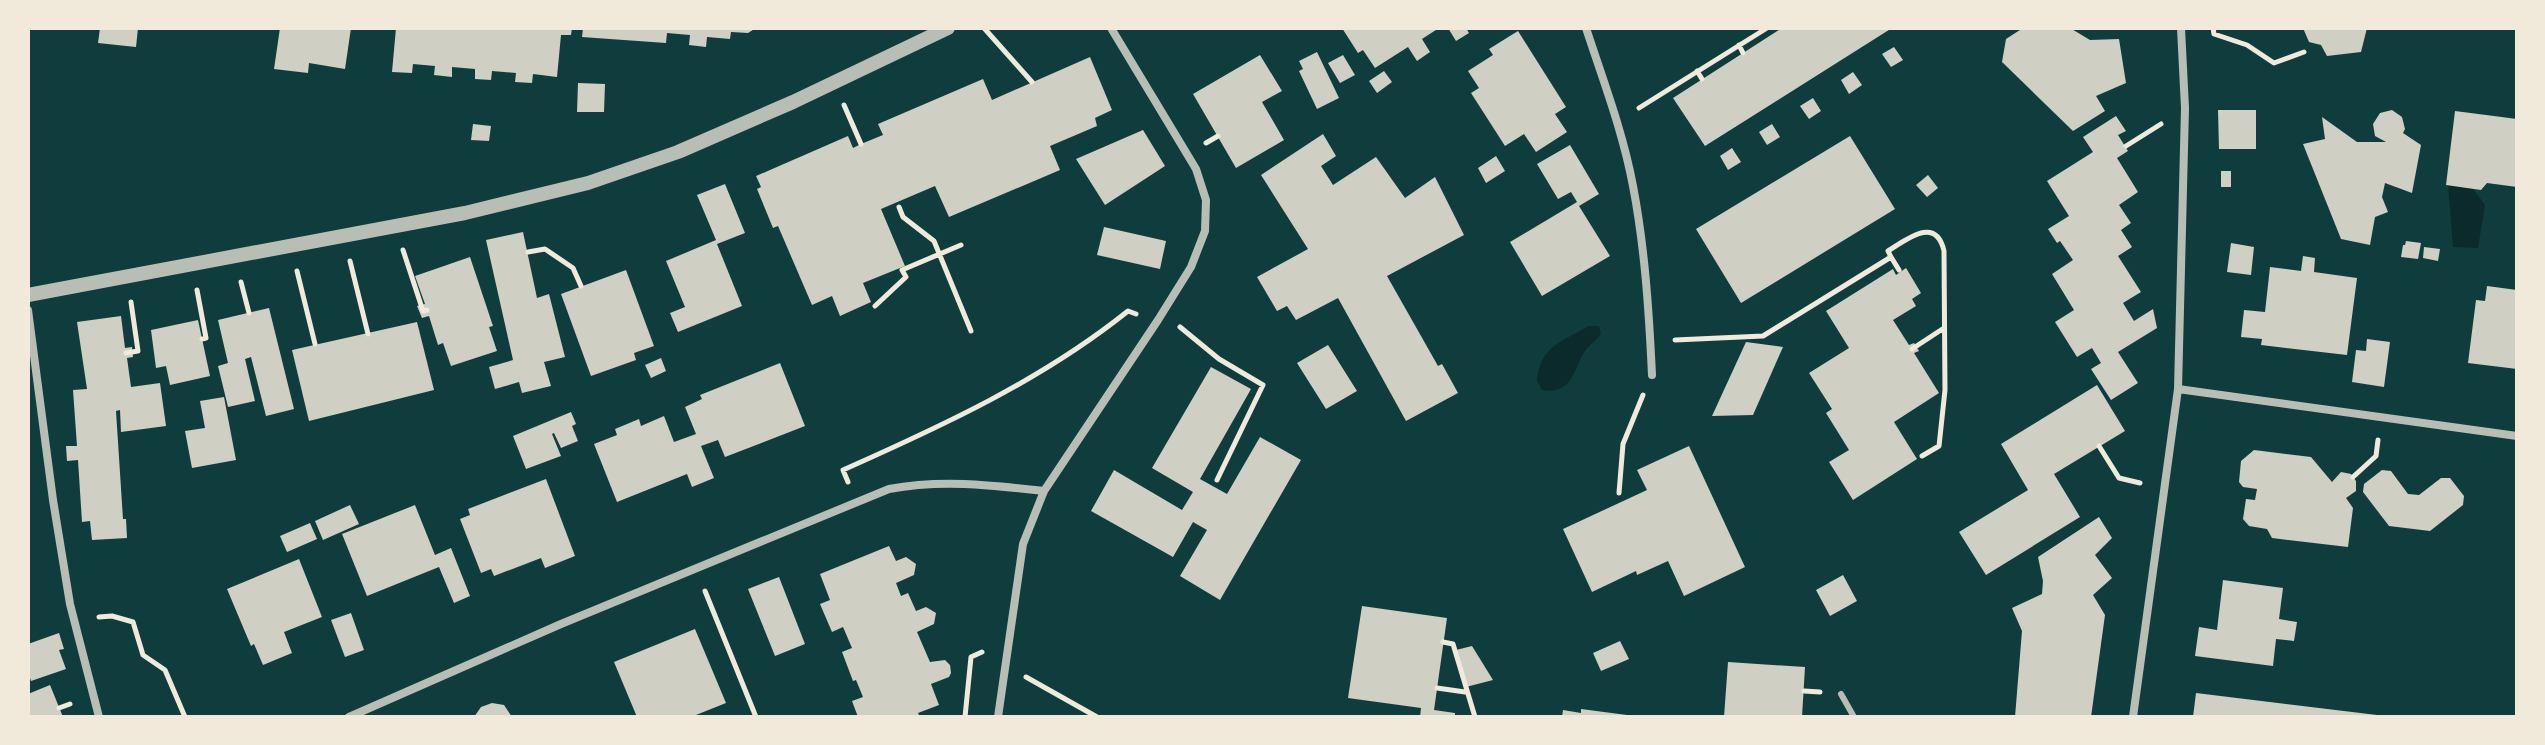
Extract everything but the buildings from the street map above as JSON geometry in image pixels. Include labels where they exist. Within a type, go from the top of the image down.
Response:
[{"type":"street","points":[[28,295],[465,213],[588,183],[678,152],[793,102],[948,28]]},
{"type":"street","points":[[998,717],[1023,544],[1044,491],[1191,267],[1202,242],[1206,221],[1202,181],[1111,28]]},
{"type":"street","points":[[1586,28],[1617,122],[1633,185],[1649,296],[1652,375]]},
{"type":"street","points":[[2133,717],[2178,389],[2185,108],[2181,28]]},
{"type":"street","points":[[28,310],[70,604],[99,717]]},
{"type":"street","points":[[2178,389],[2517,436]]},
{"type":"street","points":[[349,717],[561,624],[889,489],[927,483],[978,484],[1044,491]]},
{"type":"lane","points":[[1841,694],[1854,717]]},
{"type":"path","points":[[984,28],[1032,82]]},
{"type":"path","points":[[1617,122],[1767,28]]},
{"type":"path","points":[[2213,28],[2214,34],[2247,45],[2274,63],[2304,52]]},
{"type":"path","points":[[1739,45],[1743,53]]},
{"type":"path","points":[[1697,71],[1702,79]]},
{"type":"path","points":[[2126,146],[2185,108]]},
{"type":"path","points":[[853,126],[861,144]]},
{"type":"path","points":[[899,207],[903,217],[934,241],[971,331]]},
{"type":"path","points":[[395,227],[423,311],[427,310]]},
{"type":"path","points":[[1899,270],[1888,251],[1917,233],[1926,232],[1942,241],[1945,379],[1939,446],[1922,456]]},
{"type":"path","points":[[344,237],[368,334]]},
{"type":"path","points":[[875,306],[906,277],[902,270],[961,245]]},
{"type":"path","points":[[291,247],[315,344]]},
{"type":"path","points":[[528,252],[545,249],[573,268],[581,286]]},
{"type":"path","points":[[1650,341],[1763,336],[1891,257]]},
{"type":"path","points":[[192,266],[206,338],[202,339]]},
{"type":"path","points":[[126,353],[138,351],[127,277]]},
{"type":"path","points":[[856,502],[843,470],[958,417],[1035,375],[1096,336],[1128,311],[1183,328],[1219,359],[1263,385],[1217,480]]},
{"type":"path","points":[[1912,349],[1945,327]]},
{"type":"path","points":[[1619,493],[1623,444],[1652,375]]},
{"type":"path","points":[[1937,385],[1945,379]]},
{"type":"path","points":[[2099,446],[2119,478],[2164,489]]},
{"type":"path","points":[[2353,477],[2376,456]]},
{"type":"path","points":[[696,568],[756,717]]},
{"type":"path","points":[[112,616],[133,622],[143,655],[165,670],[185,717]]},
{"type":"path","points":[[1443,642],[1453,644],[1475,717]]},
{"type":"path","points":[[1035,682],[1097,717]]},
{"type":"path","points":[[1437,688],[1465,692]]},
{"type":"water","points":[[2448,184],[2470,185],[2485,205],[2478,248],[2453,247]]},
{"type":"water","points":[[1589,326],[1599,326],[1601,334],[1585,351],[1570,381],[1559,389],[1542,390],[1537,381],[1547,352]]}]
